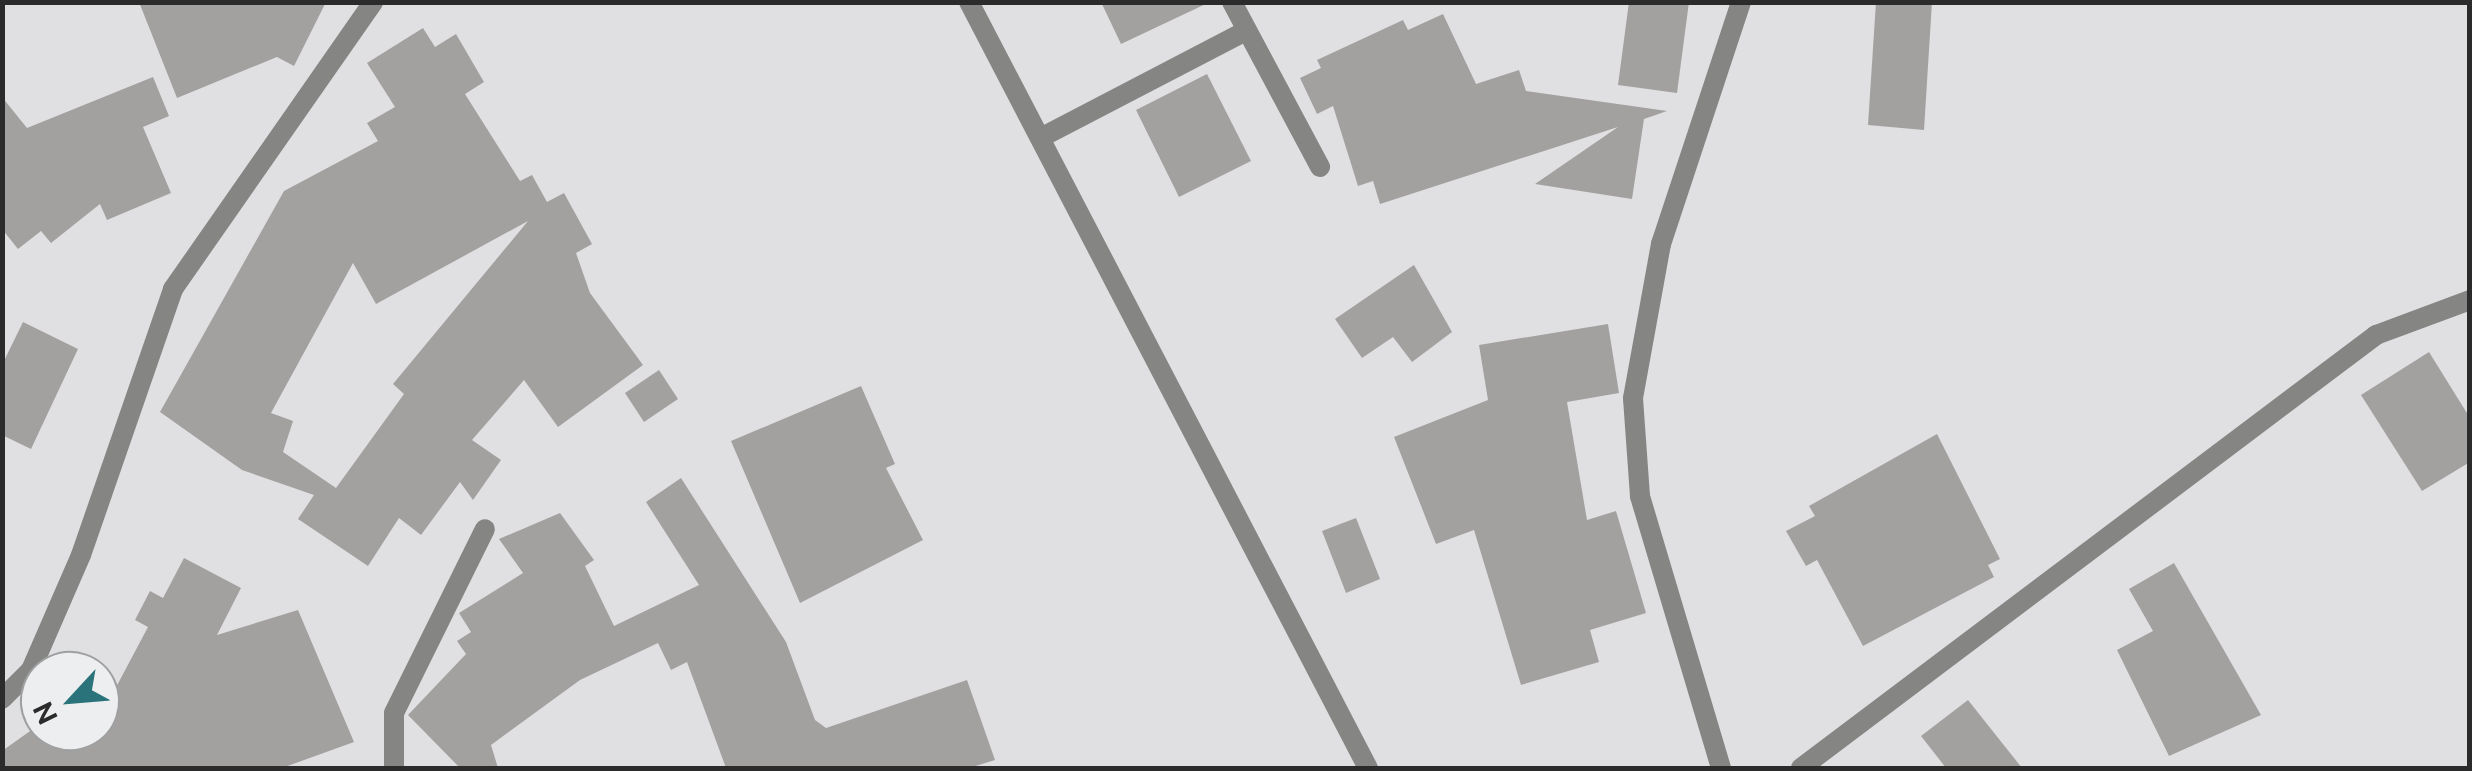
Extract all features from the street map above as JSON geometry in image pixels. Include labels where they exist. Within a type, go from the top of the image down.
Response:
[{"type":"street","points":[[2,699],[32,670],[80,555],[174,289],[372,2]]},
{"type":"street","points":[[969,2],[1044,136],[1368,768]]},
{"type":"street","points":[[1232,2],[1244,32],[1320,166]]},
{"type":"street","points":[[1721,768],[1640,496],[1633,398],[1661,244],[1741,2]]},
{"type":"street","points":[[1044,136],[1244,32]]},
{"type":"street","points":[[1801,768],[2376,335],[2470,300]]},
{"type":"street","points":[[394,768],[394,714],[485,529]]},
{"type":"building","points":[[139,2],[326,2],[294,66],[277,57],[177,98]]},
{"type":"building","points":[[1101,2],[1210,2],[1121,44]]},
{"type":"building","points":[[1629,2],[1689,2],[1677,93],[1618,85]]},
{"type":"building","points":[[1876,2],[1932,2],[1924,130],[1868,125]]},
{"type":"building","points":[[1443,14],[1476,84],[1519,70],[1526,91],[1667,111],[1644,119],[1632,199],[1535,184],[1618,127],[1380,204],[1373,181],[1358,186],[1333,106],[1317,114],[1300,78],[1321,68],[1317,60],[1403,20],[1408,30]]},
{"type":"building","points":[[423,28],[435,47],[456,34],[484,82],[465,94],[520,181],[532,175],[547,202],[564,193],[592,244],[576,253],[590,293],[643,365],[558,427],[524,380],[472,440],[501,460],[473,500],[460,482],[421,535],[399,518],[368,566],[298,519],[314,495],[242,470],[160,412],[284,191],[378,141],[367,123],[395,107],[367,63]],"holes":[[[528,221],[393,384],[404,394],[336,488],[283,452],[293,421],[271,413],[353,263],[376,304]]]},
{"type":"building","points":[[1207,74],[1251,161],[1179,197],[1136,110]]},
{"type":"building","points":[[153,77],[169,116],[143,127],[171,193],[107,220],[100,204],[51,243],[41,231],[18,249],[2,229],[2,97],[27,128]]},
{"type":"building","points":[[1414,265],[1452,332],[1412,362],[1393,337],[1362,358],[1335,319]]},
{"type":"building","points":[[23,322],[78,349],[31,449],[2,435],[2,365]]},
{"type":"building","points":[[1608,324],[1619,393],[1567,402],[1587,520],[1616,511],[1646,613],[1590,630],[1599,662],[1521,685],[1474,530],[1436,544],[1394,437],[1488,400],[1479,345]]},
{"type":"building","points":[[2429,352],[2470,418],[2470,462],[2422,491],[2361,395]]},
{"type":"building","points":[[659,370],[678,399],[644,422],[625,393]]},
{"type":"building","points":[[861,386],[895,464],[886,468],[923,540],[800,603],[731,441]]},
{"type":"building","points":[[1937,434],[2000,559],[1988,565],[1994,577],[1863,646],[1817,560],[1806,566],[1786,531],[1815,516],[1809,506]]},
{"type":"building","points":[[681,478],[786,642],[815,720],[826,728],[967,680],[995,760],[969,768],[726,768],[687,662],[671,670],[658,643],[580,680],[491,745],[498,768],[460,768],[408,715],[466,654],[457,641],[471,632],[459,613],[523,573],[499,539],[560,513],[594,560],[585,566],[614,626],[699,585],[646,502]]},
{"type":"building","points":[[1356,518],[1380,579],[1346,593],[1322,531]]},
{"type":"building","points":[[184,558],[241,588],[217,635],[298,610],[354,742],[282,768],[2,768],[2,751],[20,738],[20,751],[120,751],[120,680],[148,627],[135,620],[150,591],[163,598]]},
{"type":"building","points":[[2174,563],[2261,715],[2169,756],[2117,650],[2153,631],[2129,589]]},
{"type":"building","points":[[1968,700],[2022,768],[1946,768],[1921,736]]}]
